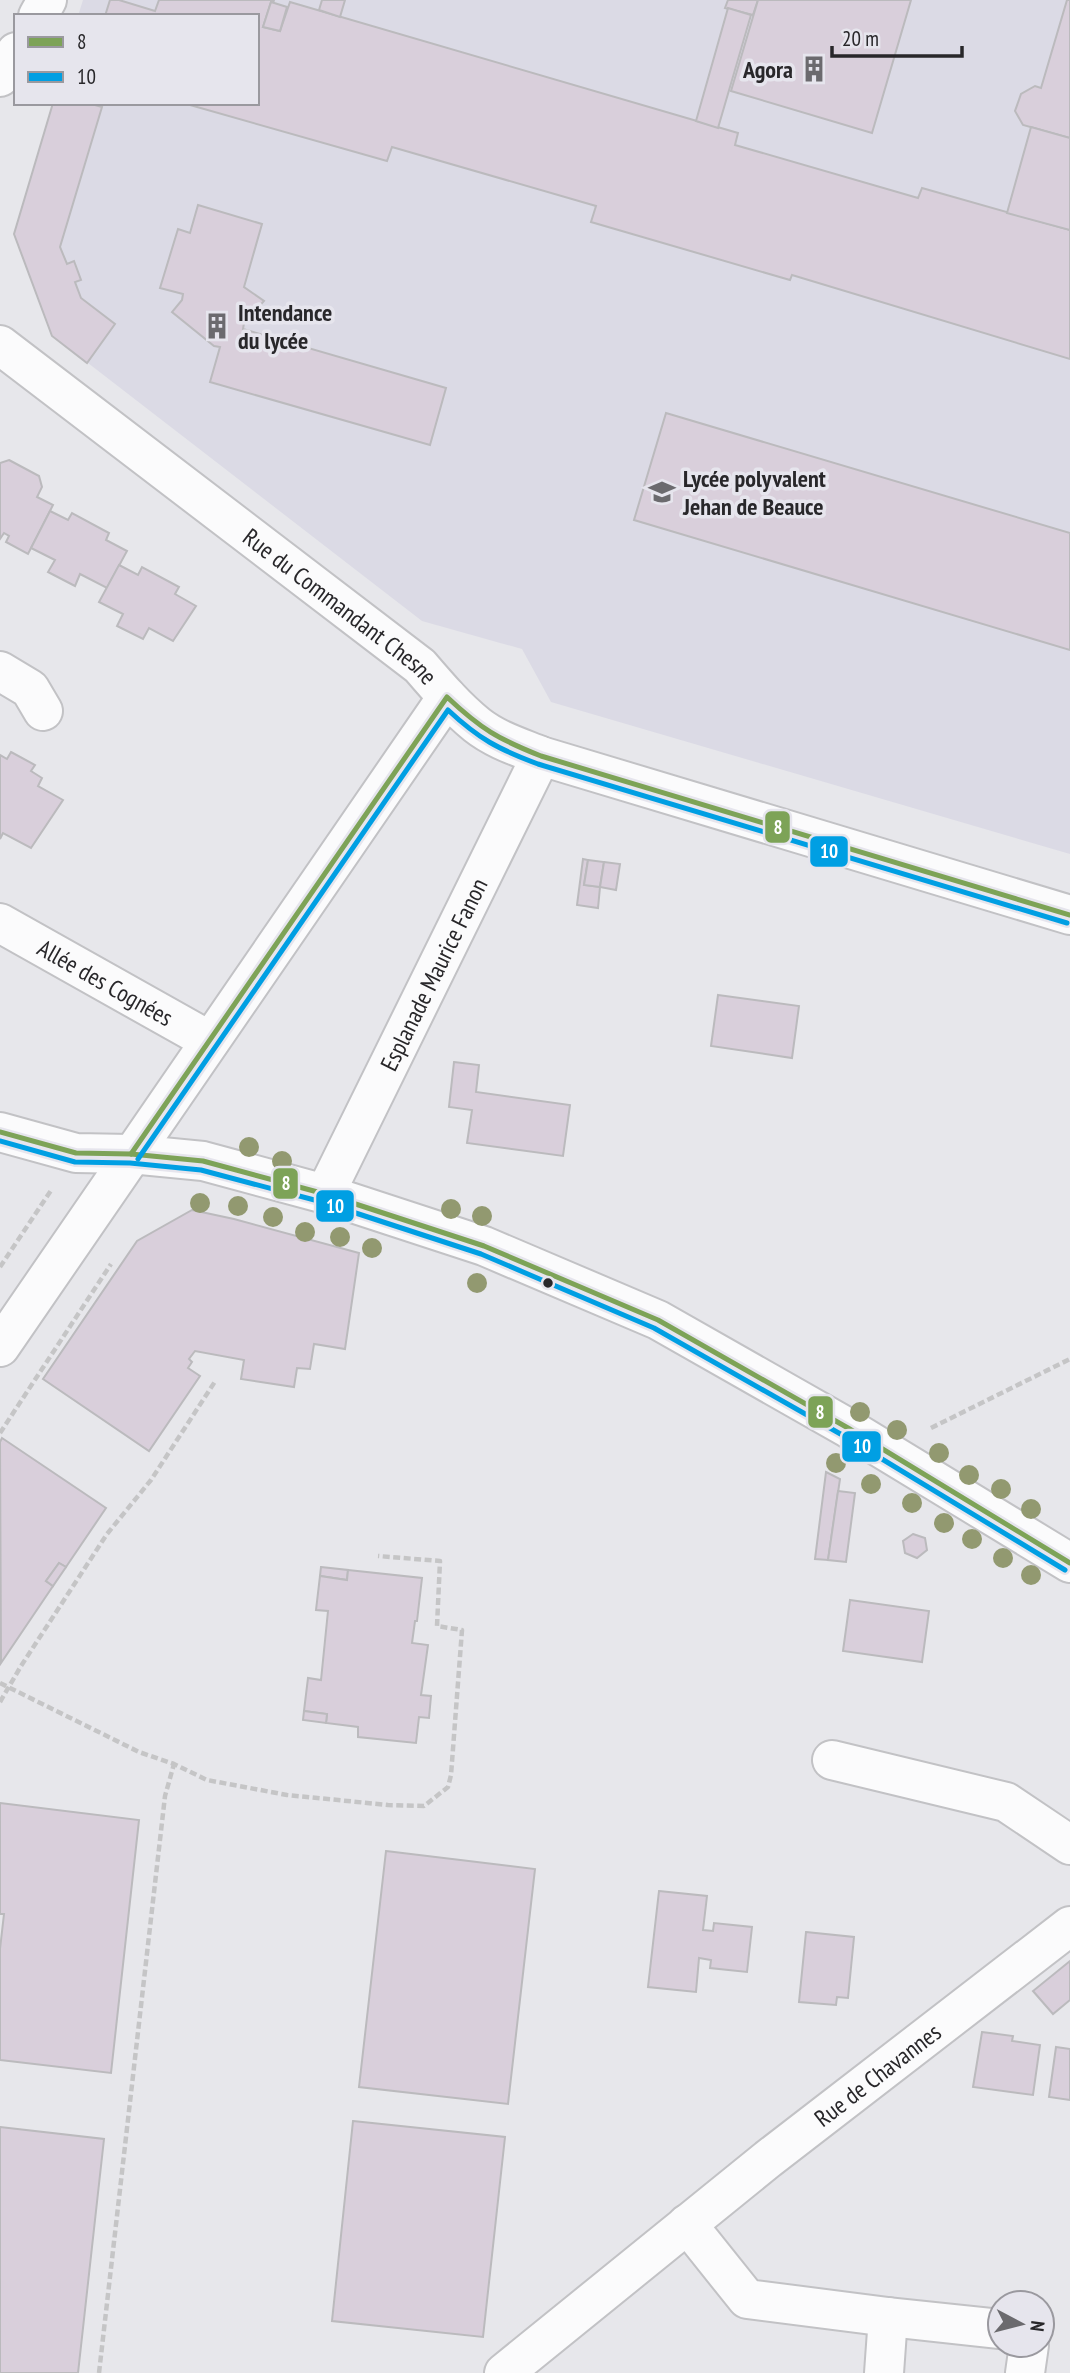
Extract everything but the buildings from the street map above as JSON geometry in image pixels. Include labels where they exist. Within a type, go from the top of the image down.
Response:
[{"type":"street","points":[[0,77],[14,55]]},
{"type":"street","name":"Rue du Commandant Chesne","points":[[0,345],[421,666],[447,697],[478,726],[507,743],[541,756],[1070,915]]},
{"type":"street","points":[[0,671],[30,688],[43,711]]},
{"type":"street","points":[[0,1347],[447,697]]},
{"type":"street","name":"Esplanade Maurice Fanon","points":[[325,1194],[541,756]]},
{"type":"street","name":"Allée des Cognées","points":[[0,923],[210,1041]]},
{"type":"street","points":[[0,1132],[76,1153],[131,1154],[204,1161],[325,1194],[484,1246],[658,1320],[886,1451],[1070,1563]]},
{"type":"street","points":[[832,1760],[1006,1802],[1070,1845]]},
{"type":"street","name":"Rue de Chavannes","points":[[504,2373],[768,2159],[1070,1926]]},
{"type":"street","points":[[687,2224],[747,2299],[986,2328]]},
{"type":"street","points":[[884,2373],[888,2318]]},
{"type":"path","points":[[0,1266],[76,1153]]},
{"type":"path","points":[[0,1433],[113,1262]]},
{"type":"path","points":[[886,1451],[1070,1359]]},
{"type":"path","points":[[0,1702],[107,1534],[151,1480],[216,1380]]},
{"type":"path","points":[[0,1683],[139,1752],[174,1764],[207,1780],[287,1795],[388,1805],[424,1805],[448,1787],[451,1775],[462,1630],[437,1626],[440,1561],[378,1556]]},
{"type":"path","points":[[99,2373],[164,1810],[174,1764]]},
{"type":"shaded area","name":"Lycée polyvalent Jehan de Beauce","points":[[83,0],[1070,0],[1070,854],[551,702],[522,649],[422,621],[53,336],[14,234],[52,105],[259,105],[259,14],[79,14]]},
{"type":"transit line","name":"8","points":[[131,1154],[447,697],[491,732],[541,756],[1070,915]]},
{"type":"transit line","name":"10","points":[[138,1159],[448,710],[490,742],[538,764],[1067,923]]},
{"type":"transit line","name":"8","points":[[0,1132],[76,1153],[131,1154],[203,1161],[325,1194],[484,1246],[658,1320],[848,1428],[1070,1563]]},
{"type":"transit line","name":"10","points":[[0,1141],[75,1162],[130,1163],[201,1170],[322,1202],[481,1254],[654,1328],[844,1436],[1065,1570]]},
{"type":"place","name":"Agora","points":[[814,69]]},
{"type":"place","name":"Intendance du lycée","points":[[217,326]]},
{"type":"place","name":"Lycée polyvalent Jehan de Beauce","points":[[662,492]]}]
